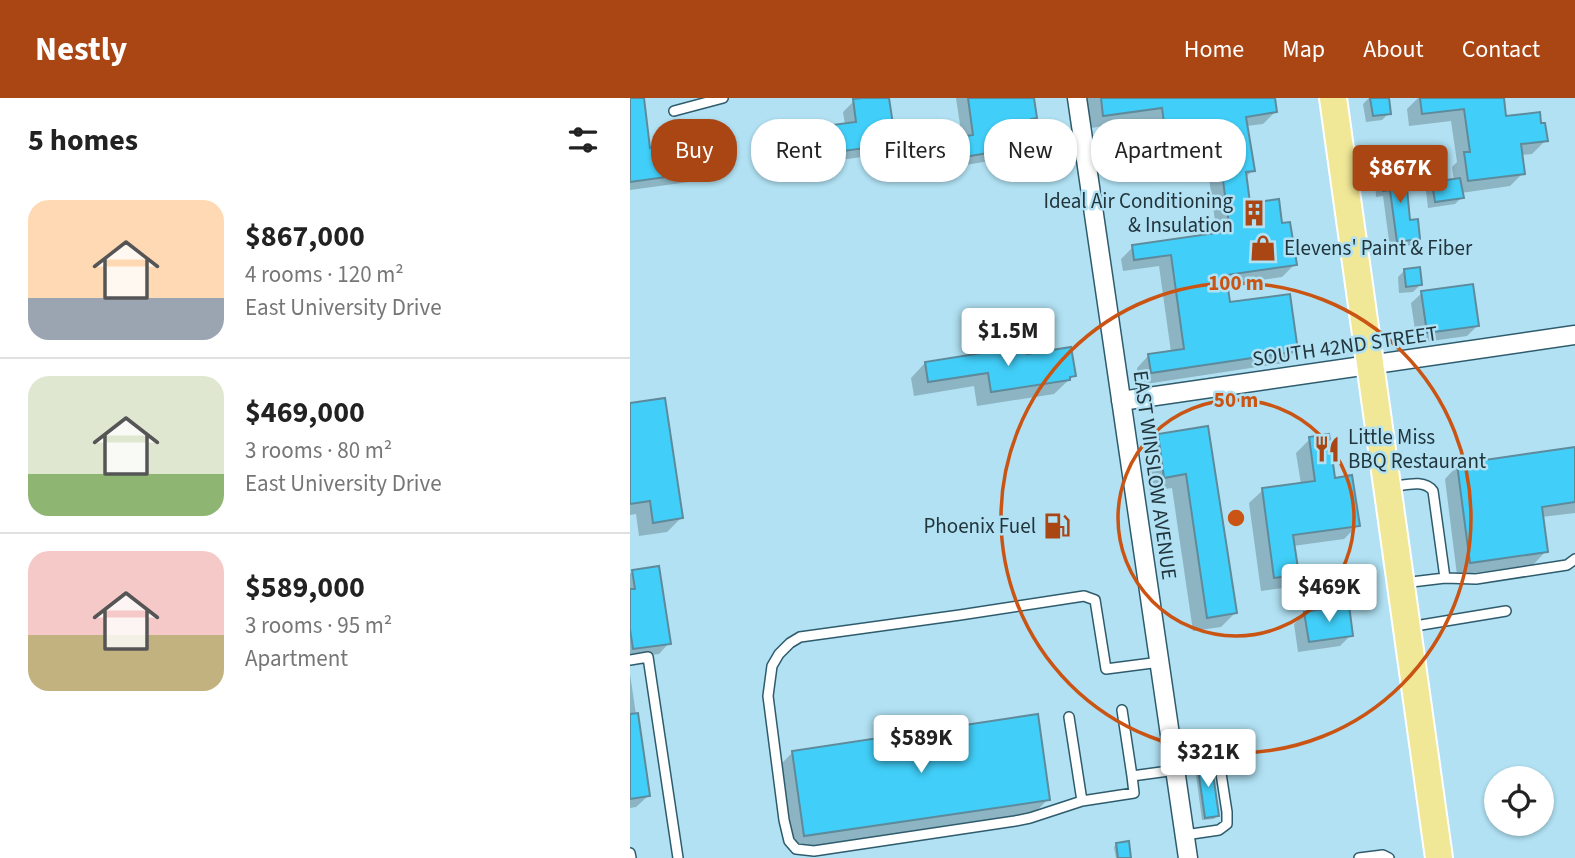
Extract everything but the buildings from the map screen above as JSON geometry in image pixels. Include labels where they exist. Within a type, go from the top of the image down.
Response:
[{"type":"main road","points":[[1333,98],[1439,858]]},
{"type":"street","name":"EAST WINSLOW AVENUE","points":[[1077,98],[1188,858]]},
{"type":"street","name":"SOUTH 42ND STREET","points":[[1121,401],[1575,335]]},
{"type":"lane","points":[[674,111],[723,98]]},
{"type":"lane","points":[[1388,488],[1423,483],[1431,487],[1445,578]]},
{"type":"lane","points":[[1401,583],[1445,578],[1476,579],[1567,565],[1575,559]]},
{"type":"lane","points":[[1122,710],[1134,793],[1082,801],[1015,821],[814,851],[796,849],[789,841],[768,696],[772,666],[790,643],[800,638],[1084,596],[1095,600],[1106,669],[1160,662]]},
{"type":"lane","points":[[1407,627],[1506,611]]},
{"type":"lane","points":[[630,660],[648,657],[678,858]]},
{"type":"lane","points":[[1069,717],[1082,801]]},
{"type":"lane","points":[[1171,739],[1200,741],[1218,754],[1227,812],[1227,824],[1219,830],[1185,835]]},
{"type":"lane","points":[[1132,776],[1175,770]]},
{"type":"lane","points":[[1359,858],[1383,855],[1389,858]]},
{"type":"lane","points":[[1432,858],[1439,858]]},
{"type":"place","name":"Ideal Air Conditioning & Insulation","points":[[1254,213]]},
{"type":"place","name":"Elevens' Paint & Fiber","points":[[1263,248]]},
{"type":"place","name":"Little Miss BBQ Restaurant","points":[[1327,449]]},
{"type":"place","name":"Phoenix Fuel","points":[[1057,526]]}]
